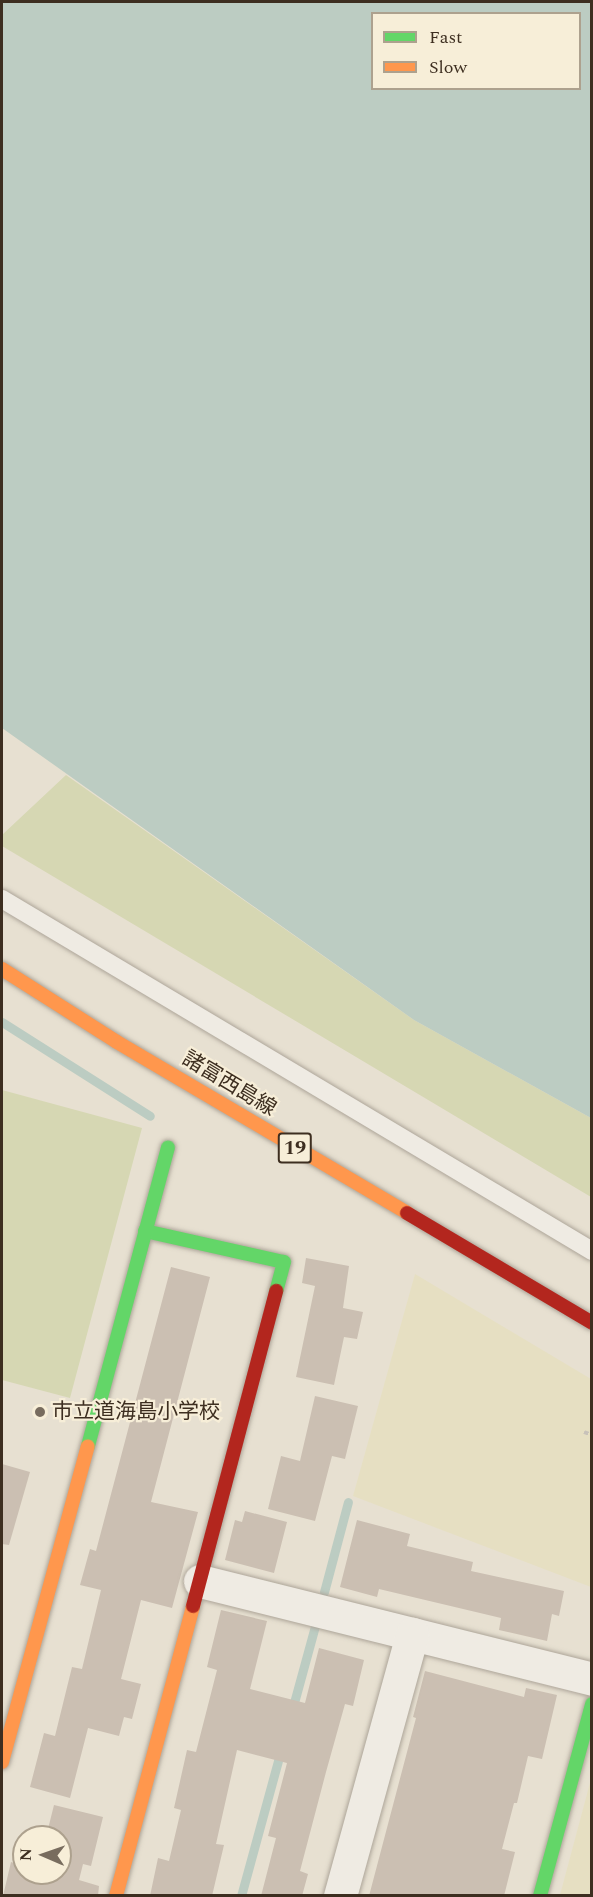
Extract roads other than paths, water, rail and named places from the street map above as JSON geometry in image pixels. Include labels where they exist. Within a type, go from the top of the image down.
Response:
[{"type":"street","name":"諸富西島線","points":[[2,969],[127,1049],[591,1323]]},
{"type":"street","points":[[2,1762],[168,1148]]},
{"type":"street","points":[[116,1896],[285,1262],[145,1231]]},
{"type":"street","points":[[200,1581],[591,1679]]},
{"type":"street","points":[[340,1896],[412,1634]]},
{"type":"street","points":[[540,1896],[591,1704]]},
{"type":"lane","points":[[2,899],[591,1251]]},
{"type":"waterway","points":[[2,1022],[150,1116]]},
{"type":"waterway","points":[[324,1592],[348,1502]]},
{"type":"waterway","points":[[292,1710],[315,1626]]},
{"type":"waterway","points":[[241,1896],[281,1750]]},
{"type":"place","name":"市立道海島小学校","points":[[40,1412]]}]
